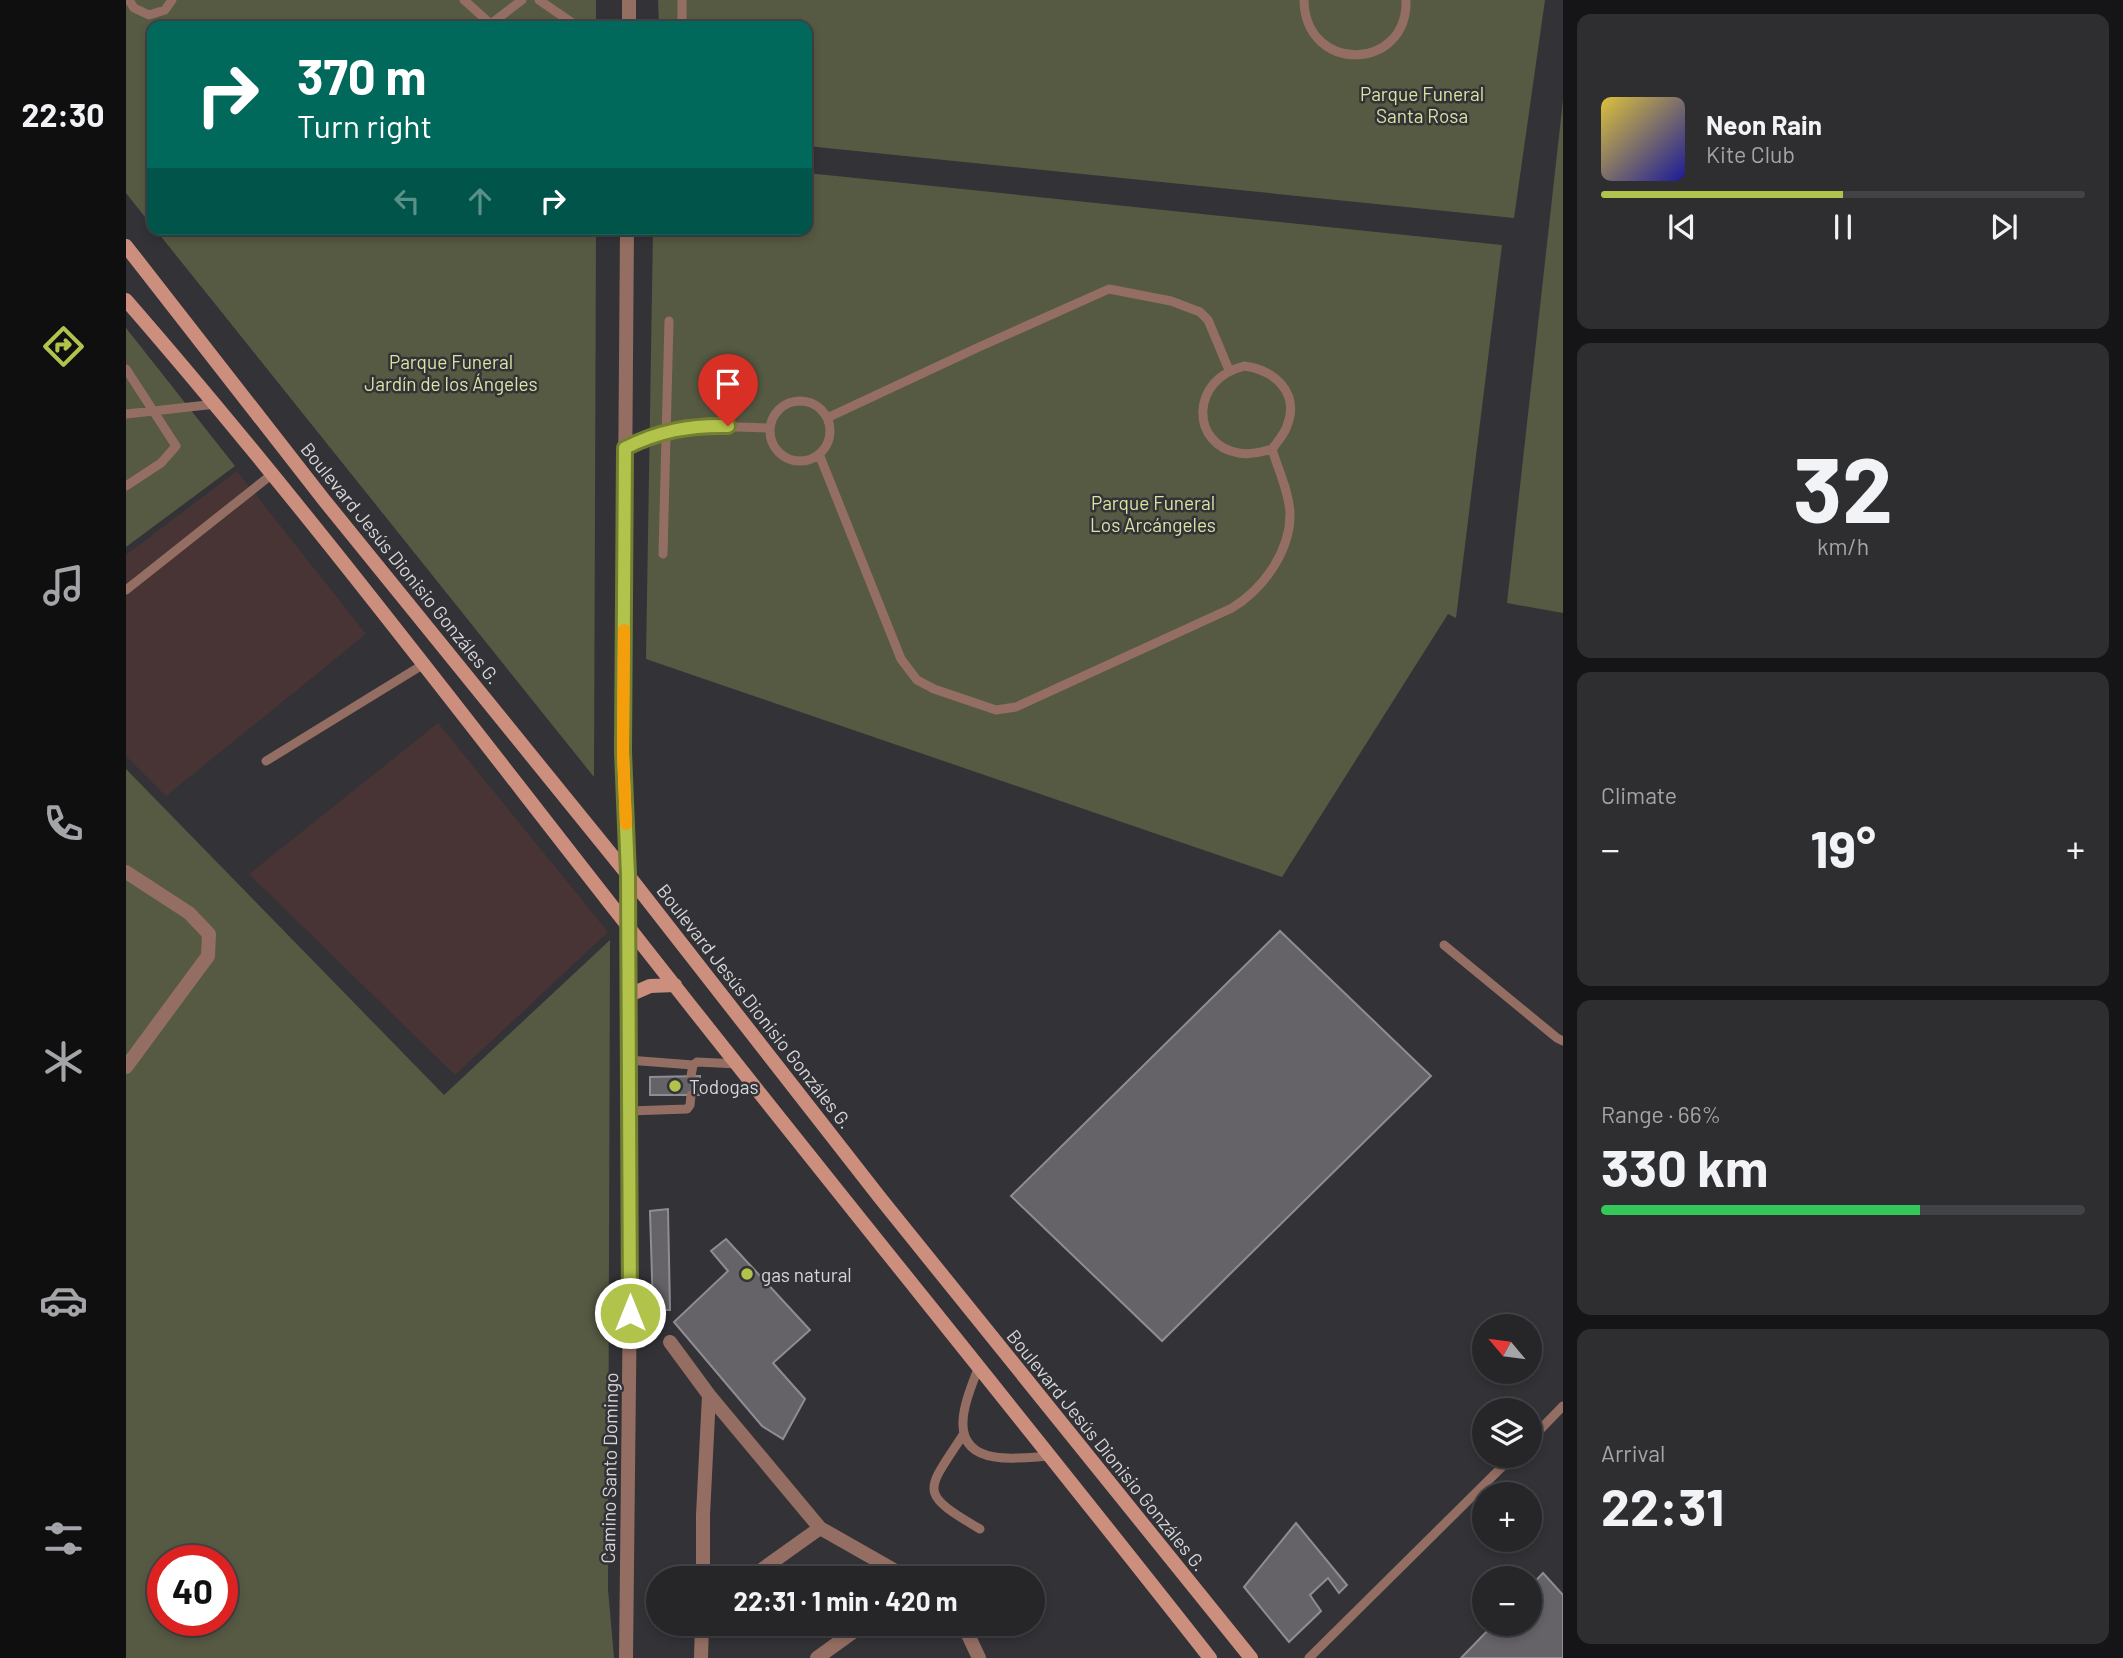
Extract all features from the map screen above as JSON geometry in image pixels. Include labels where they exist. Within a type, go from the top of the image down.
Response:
[{"type":"main road","name":"Boulevard Jesús Dionisio Gonzáles G.","points":[[126,246],[324,500],[628,875],[916,1242],[1251,1658]]},
{"type":"main road","points":[[126,300],[216,404],[424,664],[626,925],[1210,1658]]},
{"type":"main road","points":[[627,996],[650,986],[675,985]]},
{"type":"street","points":[[629,0],[629,21]]},
{"type":"street","name":"Camino Santo Domingo","points":[[626,235],[623,752],[628,875],[626,925],[630,1382],[626,1658]]},
{"type":"street","points":[[126,872],[189,914],[209,934],[208,956],[126,1067]]},
{"type":"street","points":[[670,1342],[709,1395],[820,1528],[887,1566]]},
{"type":"street","points":[[703,1566],[709,1395]]},
{"type":"street","points":[[767,1566],[820,1528]]},
{"type":"street","points":[[701,1658],[702,1636]]},
{"type":"street","points":[[817,1658],[847,1636]]},
{"type":"street","points":[[969,1636],[979,1658]]},
{"type":"lane","points":[[129,0],[134,8],[149,15],[165,10],[172,0]]},
{"type":"lane","points":[[464,0],[486,21]]},
{"type":"lane","points":[[495,21],[522,0]]},
{"type":"lane","points":[[539,0],[567,21]]},
{"type":"lane","points":[[682,0],[682,21]]},
{"type":"lane","points":[[1304,0],[1304,14],[1311,31],[1323,44],[1339,53],[1357,56],[1374,52],[1390,43],[1401,28],[1407,11],[1406,0]]},
{"type":"lane","points":[[827,418],[1109,289],[1171,301],[1200,312],[1208,320],[1229,370]]},
{"type":"lane","points":[[663,554],[669,321]]},
{"type":"lane","points":[[1244,366],[1259,368],[1272,374],[1283,385],[1289,399],[1290,414],[1286,429],[1272,449],[1252,454],[1238,453],[1225,449],[1214,440],[1203,415],[1209,388],[1218,377],[1229,370],[1244,366]]},
{"type":"lane","points":[[126,369],[176,446],[161,463],[126,486]]},
{"type":"lane","points":[[794,401],[814,404],[827,418],[829,437],[825,447],[810,459],[790,460],[774,447],[769,428],[777,411],[794,401]]},
{"type":"lane","points":[[126,414],[216,404]]},
{"type":"lane","points":[[625,448],[668,431],[708,425],[769,428]]},
{"type":"lane","points":[[818,454],[901,659],[908,670],[917,680],[934,689],[996,710],[1016,706],[1232,608],[1258,589],[1283,545],[1290,515],[1289,503],[1272,449]]},
{"type":"lane","points":[[126,590],[271,475]]},
{"type":"lane","points":[[266,761],[424,664]]},
{"type":"lane","points":[[1444,946],[1563,1041]]},
{"type":"lane","points":[[628,1060],[693,1065],[699,1062],[738,1064]]},
{"type":"lane","points":[[691,1076],[693,1065]]},
{"type":"lane","points":[[629,1111],[687,1110],[691,1095]]},
{"type":"lane","points":[[979,1366],[965,1407],[963,1435],[934,1481],[934,1494],[937,1501],[946,1508],[980,1529]]},
{"type":"lane","points":[[1542,1428],[1563,1406]]},
{"type":"lane","points":[[963,1435],[972,1447],[996,1457],[1051,1456]]},
{"type":"lane","points":[[1309,1658],[1501,1468]]},
{"type":"shaded area","points":[[237,471],[366,634],[166,796],[126,756],[126,555]]},
{"type":"shaded area","points":[[438,723],[608,932],[455,1075],[249,874]]},
{"type":"green space","points":[[126,0],[596,0],[596,21],[147,21],[147,220],[126,193]]},
{"type":"green space","name":"Parque Funeral Santa Rosa","points":[[658,0],[1545,0],[1514,218],[812,147],[812,21],[659,21]]},
{"type":"green space","points":[[1563,100],[1563,613],[1507,603]]},
{"type":"green space","name":"Parque Funeral Los Arcángeles","points":[[812,174],[1502,245],[1456,618],[1448,614],[1282,877],[646,659],[653,235],[812,235]]},
{"type":"green space","name":"Parque Funeral Jardín de los Ángeles","points":[[160,235],[596,235],[594,777]]},
{"type":"green space","points":[[126,328],[235,466],[126,547]]},
{"type":"green space","points":[[126,769],[444,1095],[610,940],[608,1589],[614,1658],[126,1658]]},
{"type":"building","points":[[1280,931],[1431,1076],[1162,1341],[1011,1196]]},
{"type":"building","name":"Todogas","points":[[700,1076],[699,1095],[650,1095],[650,1077]]},
{"type":"building","points":[[668,1209],[670,1310],[653,1310],[650,1211]]},
{"type":"building","points":[[726,1239],[810,1330],[773,1363],[805,1399],[783,1439],[762,1426],[674,1322],[728,1271],[711,1251]]},
{"type":"building","points":[[1296,1523],[1347,1585],[1339,1593],[1328,1578],[1310,1595],[1321,1611],[1289,1642],[1244,1587]]},
{"type":"building","points":[[1542,1574],[1563,1595],[1563,1658],[1461,1658],[1482,1636],[1542,1636]]},
{"type":"slow traffic","points":[[624,630],[623,752],[626,824]]},
{"type":"place","name":"Todogas","points":[[675,1086]]},
{"type":"place","name":"gas natural","points":[[747,1274]]},
{"type":"route","points":[[630,1313],[626,925],[628,875],[623,752],[625,448],[668,431],[708,425],[728,426]]}]
